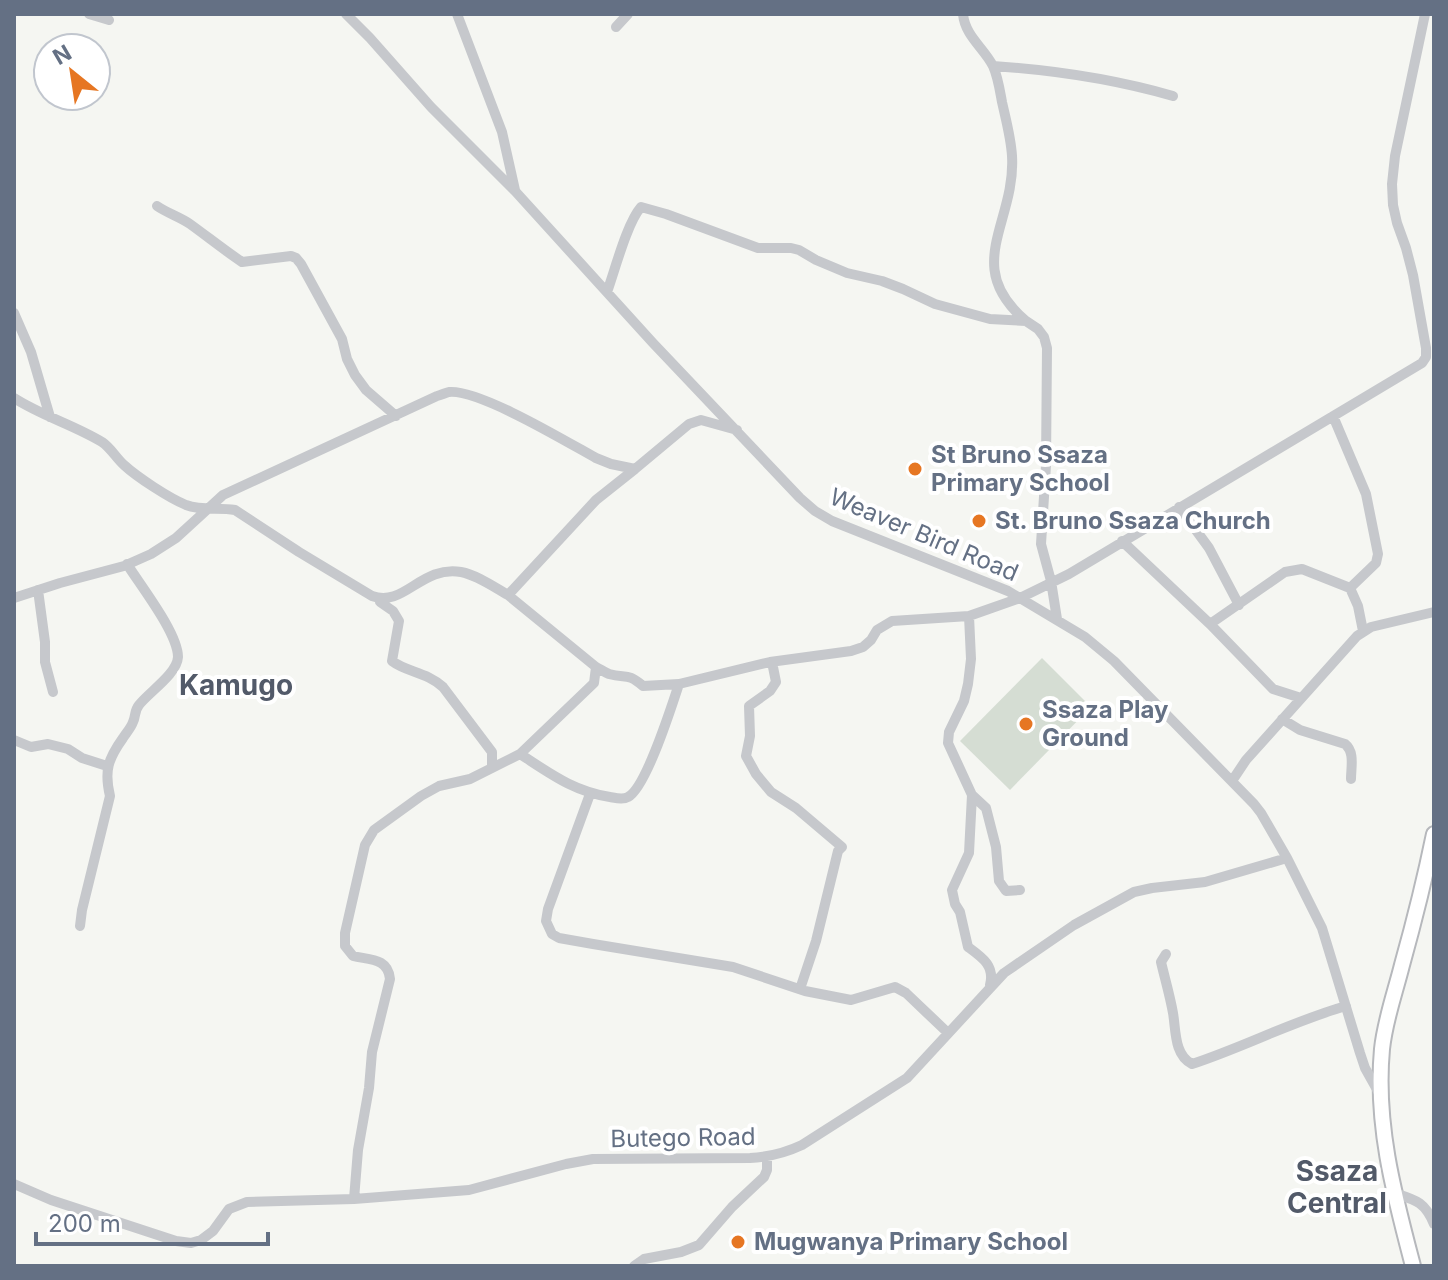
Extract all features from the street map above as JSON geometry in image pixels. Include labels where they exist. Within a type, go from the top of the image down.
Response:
[{"type":"highway","points":[[1413,1266],[1385,1151],[1380,1095],[1382,1048],[1434,834]]},
{"type":"street","points":[[89,14],[109,20]]},
{"type":"street","name":"Weaver Bird Road","points":[[346,14],[431,107],[515,191],[662,353],[815,511],[840,524],[1008,591],[1085,637],[1114,661],[1232,781],[1254,804],[1287,858],[1322,928],[1365,1068],[1380,1095]]},
{"type":"street","points":[[616,27],[628,14]]},
{"type":"street","points":[[963,14],[965,26],[977,47],[993,66],[1012,155],[1010,194],[995,251],[993,268],[996,281],[1010,308],[1038,329],[1047,348],[1046,465],[1041,544],[1057,619]]},
{"type":"street","points":[[14,398],[106,444],[124,466],[177,500],[188,506],[235,510],[372,596],[394,598],[431,575],[446,571],[462,572],[508,595],[596,667],[610,674],[628,675],[643,686],[679,684],[772,662],[851,651],[863,647],[877,630],[892,621],[969,616],[1020,598],[1069,574],[1422,363],[1426,357],[1413,275],[1395,214],[1392,184],[1425,14]]},
{"type":"street","points":[[462,16],[502,132],[515,191]]},
{"type":"street","points":[[993,66],[1051,70],[1173,96]]},
{"type":"street","points":[[157,206],[192,225],[242,262],[296,258],[342,339],[355,375],[366,390],[396,416]]},
{"type":"street","points":[[607,292],[641,207],[758,248],[791,248],[847,273],[882,281],[935,304],[990,319],[1026,321]]},
{"type":"street","points":[[14,313],[31,352],[50,417]]},
{"type":"street","points":[[14,598],[151,554],[176,538],[223,495],[449,392],[466,394],[498,407],[596,458],[635,469]]},
{"type":"street","points":[[1333,416],[1366,494],[1378,554],[1376,563],[1350,588]]},
{"type":"street","points":[[508,595],[596,500],[689,424],[701,420],[738,431]]},
{"type":"street","points":[[1179,507],[1209,548],[1239,605]]},
{"type":"street","points":[[1122,541],[1273,689],[1301,698]]},
{"type":"street","points":[[80,926],[110,796],[107,766],[133,722],[140,702],[176,665],[178,656],[172,635],[127,564]]},
{"type":"street","points":[[1210,624],[1285,572],[1302,569],[1350,588],[1358,606],[1363,631]]},
{"type":"street","points":[[38,590],[45,662],[53,692]]},
{"type":"street","points":[[381,599],[380,602],[393,611],[399,621],[392,661],[395,665],[417,671],[439,683],[492,752],[508,760]]},
{"type":"street","points":[[1232,781],[1246,760],[1357,636],[1371,627],[1434,612]]},
{"type":"street","points":[[969,616],[971,659],[968,684],[948,738],[951,752],[972,795],[986,808],[996,847],[1001,887],[1006,891],[1020,890]]},
{"type":"street","points":[[772,662],[776,682],[770,691],[749,706],[750,736],[746,756],[771,792],[796,808],[842,847],[838,851],[816,941],[800,989]]},
{"type":"street","points":[[594,683],[596,667]]},
{"type":"street","points":[[354,1199],[372,1052],[390,979],[389,970],[384,964],[353,956],[345,946],[345,933],[365,845],[374,830],[421,796],[439,786],[470,779],[520,754],[594,683],[610,674]]},
{"type":"street","points":[[520,754],[581,791],[627,798],[641,781],[662,734],[679,684]]},
{"type":"street","points":[[1282,719],[1300,730],[1345,744],[1351,752],[1351,779]]},
{"type":"street","points":[[14,740],[31,747],[48,744],[68,749],[82,758],[107,766]]},
{"type":"street","points":[[492,752],[492,768]]},
{"type":"street","points":[[590,794],[548,909],[546,921],[552,934],[559,938],[733,967],[800,989],[851,1000],[901,988],[948,1033]]},
{"type":"street","points":[[972,795],[969,853],[952,890],[968,947],[987,960],[992,975],[989,987]]},
{"type":"street","name":"Butego Road","points":[[14,1184],[51,1200],[176,1241],[191,1243],[213,1231],[229,1209],[247,1202],[354,1199],[469,1190],[593,1159],[682,1160],[767,1157],[785,1153],[907,1078],[1004,973],[1074,925],[1134,892],[1205,882],[1287,858]]},
{"type":"street","points":[[1166,954],[1161,962],[1173,1015],[1174,1035],[1187,1063],[1192,1064],[1243,1046],[1305,1019],[1346,1006]]},
{"type":"street","points":[[634,1266],[644,1259],[699,1245],[732,1207],[764,1177],[767,1157]]},
{"type":"street","points":[[1394,1193],[1430,1208],[1434,1224]]},
{"type":"shaded area","name":"Ssaza Play Ground","points":[[1042,658],[1091,707],[1010,790],[960,741]]},
{"type":"place","name":"St Bruno Ssaza Primary School","points":[[915,469]]},
{"type":"place","name":"St. Bruno Ssaza Church","points":[[979,521]]},
{"type":"place","name":"Ssaza Play Ground","points":[[1026,724]]},
{"type":"place","name":"Mugwanya Primary School","points":[[738,1242]]},
{"type":"district","name":"Kamugo","points":[[236,685]]},
{"type":"district","name":"Ssaza Central","points":[[1337,1187]]}]
